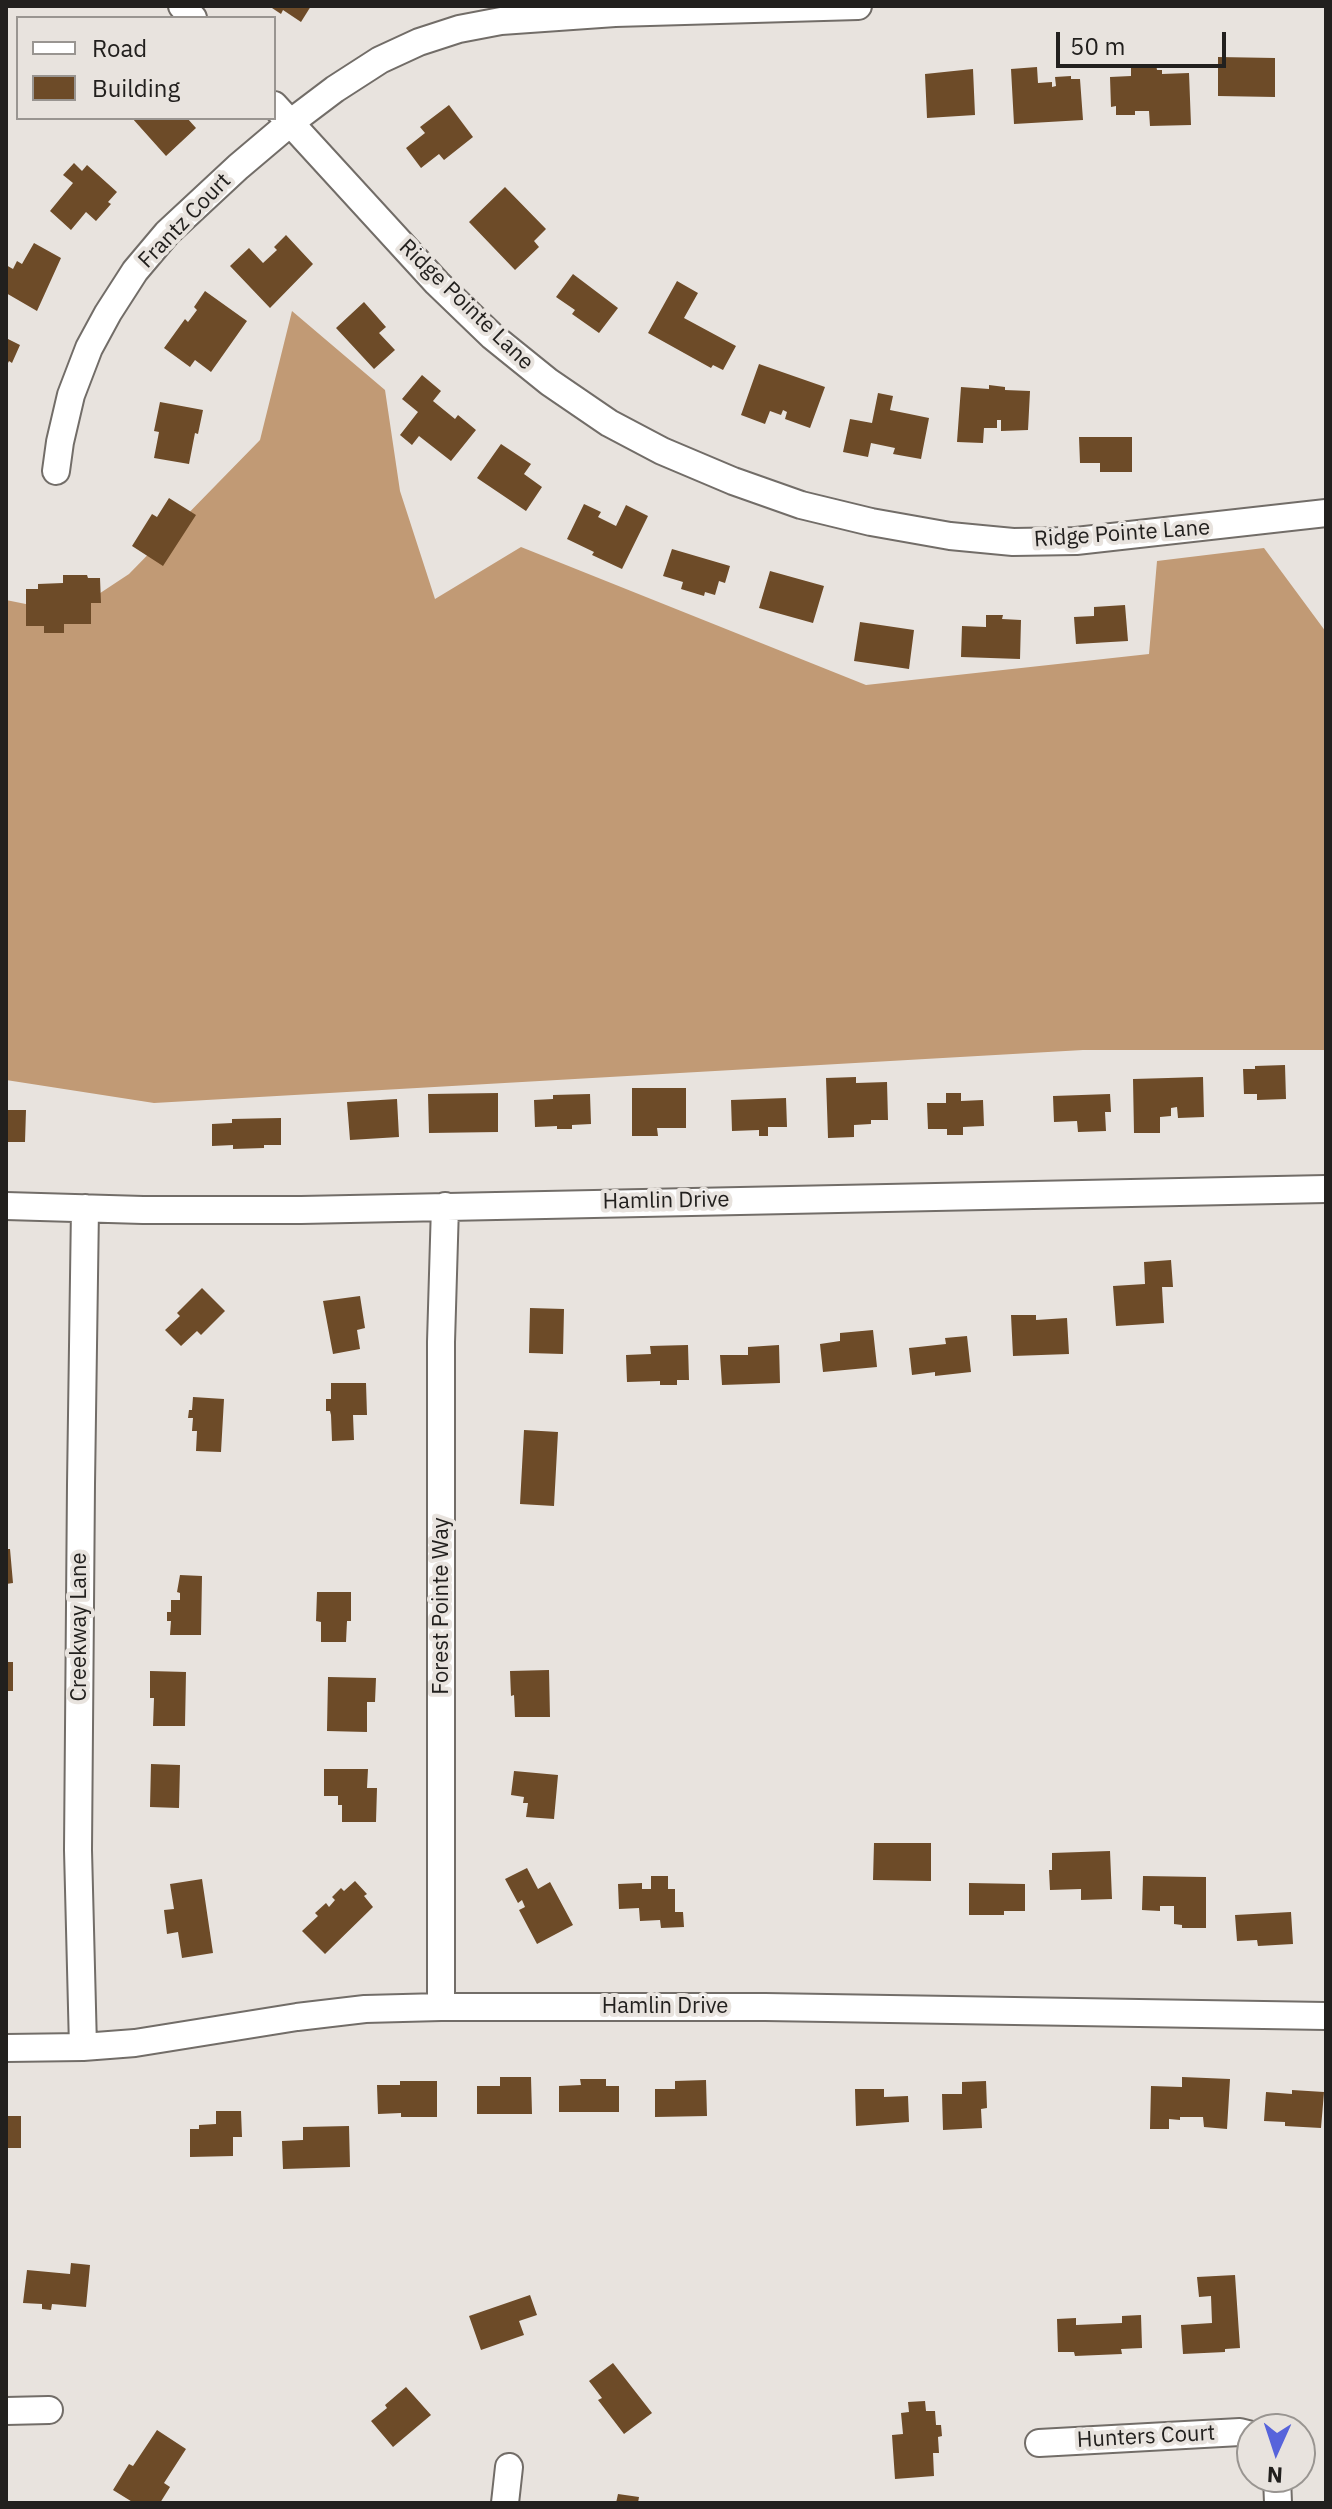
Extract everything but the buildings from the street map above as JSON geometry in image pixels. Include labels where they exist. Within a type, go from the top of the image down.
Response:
[{"type":"street","name":"Frantz Court","points":[[56,471],[71,395],[89,348],[108,313],[135,271],[167,233],[238,167],[282,114],[335,89],[380,60],[419,42],[459,29],[501,21],[615,13],[858,6]]},
{"type":"street","name":"Ridge Pointe Lane","points":[[282,114],[437,283],[492,336],[549,382],[609,423],[662,451],[733,481],[801,505],[871,522],[950,536],[1013,542],[1076,541],[1326,513]]},
{"type":"street","name":"Hamlin Drive","points":[[6,1206],[301,1210],[1326,1189]]},
{"type":"street","name":"Forest Pointe Way","points":[[441,2007],[441,1342],[445,1206]]},
{"type":"street","name":"Creekway Lane","points":[[83,2047],[78,1825],[85,1208]]},
{"type":"street","name":"Hamlin Drive","points":[[6,2048],[135,2043],[365,2009],[441,2007],[765,2007],[1326,2016]]},
{"type":"street","points":[[6,2411],[49,2410]]},
{"type":"street","name":"Hunters Court","points":[[1039,2443],[1236,2432]]},
{"type":"street","points":[[505,2503],[509,2467]]},
{"type":"shaded area","points":[[292,311],[385,390],[400,491],[435,599],[521,547],[866,685],[1149,654],[1157,561],[1264,548],[1326,632],[1326,1050],[1083,1050],[154,1103],[6,1080],[6,600],[70,613],[129,574],[260,440]]}]
